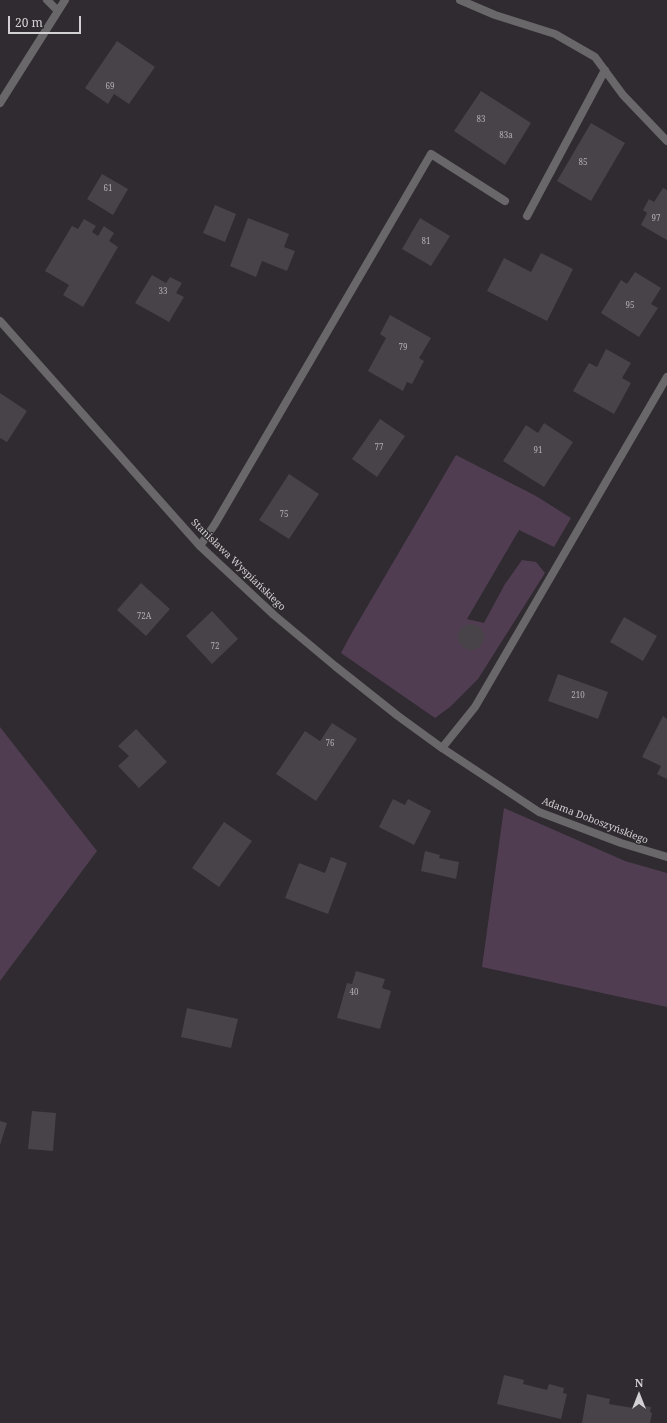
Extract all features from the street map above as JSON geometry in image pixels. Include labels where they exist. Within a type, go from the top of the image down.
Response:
[{"type":"street","points":[[47,0],[58,11]]},
{"type":"street","points":[[0,103],[65,0]]},
{"type":"street","points":[[460,0],[495,15],[555,34],[595,57],[623,96],[667,141]]},
{"type":"street","points":[[527,216],[605,70]]},
{"type":"street","points":[[200,546],[215,524],[431,154],[505,201]]},
{"type":"street","name":"Stanisława Wyspiańskiego","points":[[0,321],[200,546],[274,615],[330,662],[398,716],[458,758]]},
{"type":"street","points":[[442,748],[475,707],[667,377]]},
{"type":"street","name":"Adama Doboszyńskiego","points":[[458,758],[539,812],[621,843],[667,857]]},
{"type":"shaded area","points":[[456,455],[536,496],[571,518],[554,547],[519,530],[467,619],[484,623],[505,584],[522,560],[536,562],[545,573],[478,679],[450,707],[435,718],[341,653]]},
{"type":"shaded area","points":[[0,727],[97,851],[0,981]]},
{"type":"shaded area","points":[[504,808],[625,861],[667,873],[667,1007],[482,967]]},
{"type":"building","points":[[117,41],[155,67],[129,104],[114,94],[108,104],[85,88]]},
{"type":"building","points":[[481,91],[531,123],[505,165],[454,131]]},
{"type":"building","points":[[591,123],[625,143],[591,201],[557,181]]},
{"type":"building","points":[[102,174],[128,189],[113,215],[87,199]]},
{"type":"building","points":[[663,188],[667,190],[667,240],[641,225],[647,213],[643,210],[649,199],[654,202]]},
{"type":"building","points":[[215,205],[236,214],[225,242],[203,233]]},
{"type":"building","points":[[248,218],[289,234],[284,247],[295,251],[287,271],[262,261],[256,277],[230,266]]},
{"type":"building","points":[[420,218],[450,236],[431,266],[402,249]]},
{"type":"building","points":[[84,219],[96,226],[92,232],[98,236],[104,226],[114,233],[109,241],[118,247],[83,307],[63,295],[69,285],[45,271],[72,226],[78,229]]},
{"type":"building","points":[[541,253],[573,269],[547,321],[487,291],[504,258],[531,272]]},
{"type":"building","points":[[635,272],[661,288],[651,304],[658,308],[639,337],[601,313],[621,280],[627,284]]},
{"type":"building","points":[[152,275],[166,283],[170,277],[182,283],[176,293],[184,297],[169,322],[135,303]]},
{"type":"building","points":[[390,315],[431,338],[419,358],[424,361],[412,384],[407,382],[403,391],[368,371],[386,338],[380,334]]},
{"type":"building","points":[[606,349],[631,363],[622,378],[631,383],[614,414],[573,391],[589,363],[597,367]]},
{"type":"building","points":[[0,393],[27,411],[7,442],[0,438]]},
{"type":"building","points":[[380,419],[405,436],[377,477],[352,459]]},
{"type":"building","points":[[544,423],[573,442],[544,487],[503,461],[526,425],[538,433]]},
{"type":"building","points":[[289,474],[319,494],[289,539],[259,520]]},
{"type":"building","points":[[141,583],[170,609],[146,636],[117,610]]},
{"type":"building","points":[[212,611],[238,639],[212,664],[186,636]]},
{"type":"building","points":[[624,617],[657,636],[643,661],[610,642]]},
{"type":"building","points":[[471,624],[480,628],[484,637],[480,646],[471,650],[462,646],[458,637],[462,628]]},
{"type":"building","points":[[558,674],[608,692],[598,719],[548,701]]},
{"type":"building","points":[[663,716],[667,719],[667,779],[657,774],[661,766],[642,757]]},
{"type":"building","points":[[332,723],[357,739],[316,801],[276,774],[305,731],[320,741]]},
{"type":"building","points":[[136,729],[167,762],[139,788],[118,766],[129,756],[118,746]]},
{"type":"building","points":[[393,799],[405,805],[408,799],[431,811],[414,845],[379,827]]},
{"type":"building","points":[[224,822],[252,841],[219,887],[192,868]]},
{"type":"building","points":[[425,851],[440,855],[439,858],[459,862],[456,879],[421,871]]},
{"type":"building","points":[[331,857],[347,863],[328,914],[285,898],[299,863],[325,873]]},
{"type":"building","points":[[356,971],[385,979],[382,988],[391,991],[380,1029],[337,1018],[347,983],[352,984]]},
{"type":"building","points":[[187,1008],[238,1019],[231,1048],[181,1037]]},
{"type":"building","points":[[32,1111],[56,1113],[53,1151],[28,1149]]},
{"type":"building","points":[[0,1121],[7,1123],[0,1145]]},
{"type":"building","points":[[504,1375],[524,1380],[523,1384],[547,1390],[549,1384],[564,1388],[563,1393],[567,1394],[561,1419],[497,1404]]},
{"type":"building","points":[[587,1394],[610,1399],[609,1404],[633,1408],[634,1404],[651,1407],[650,1412],[652,1413],[650,1423],[582,1423]]}]
